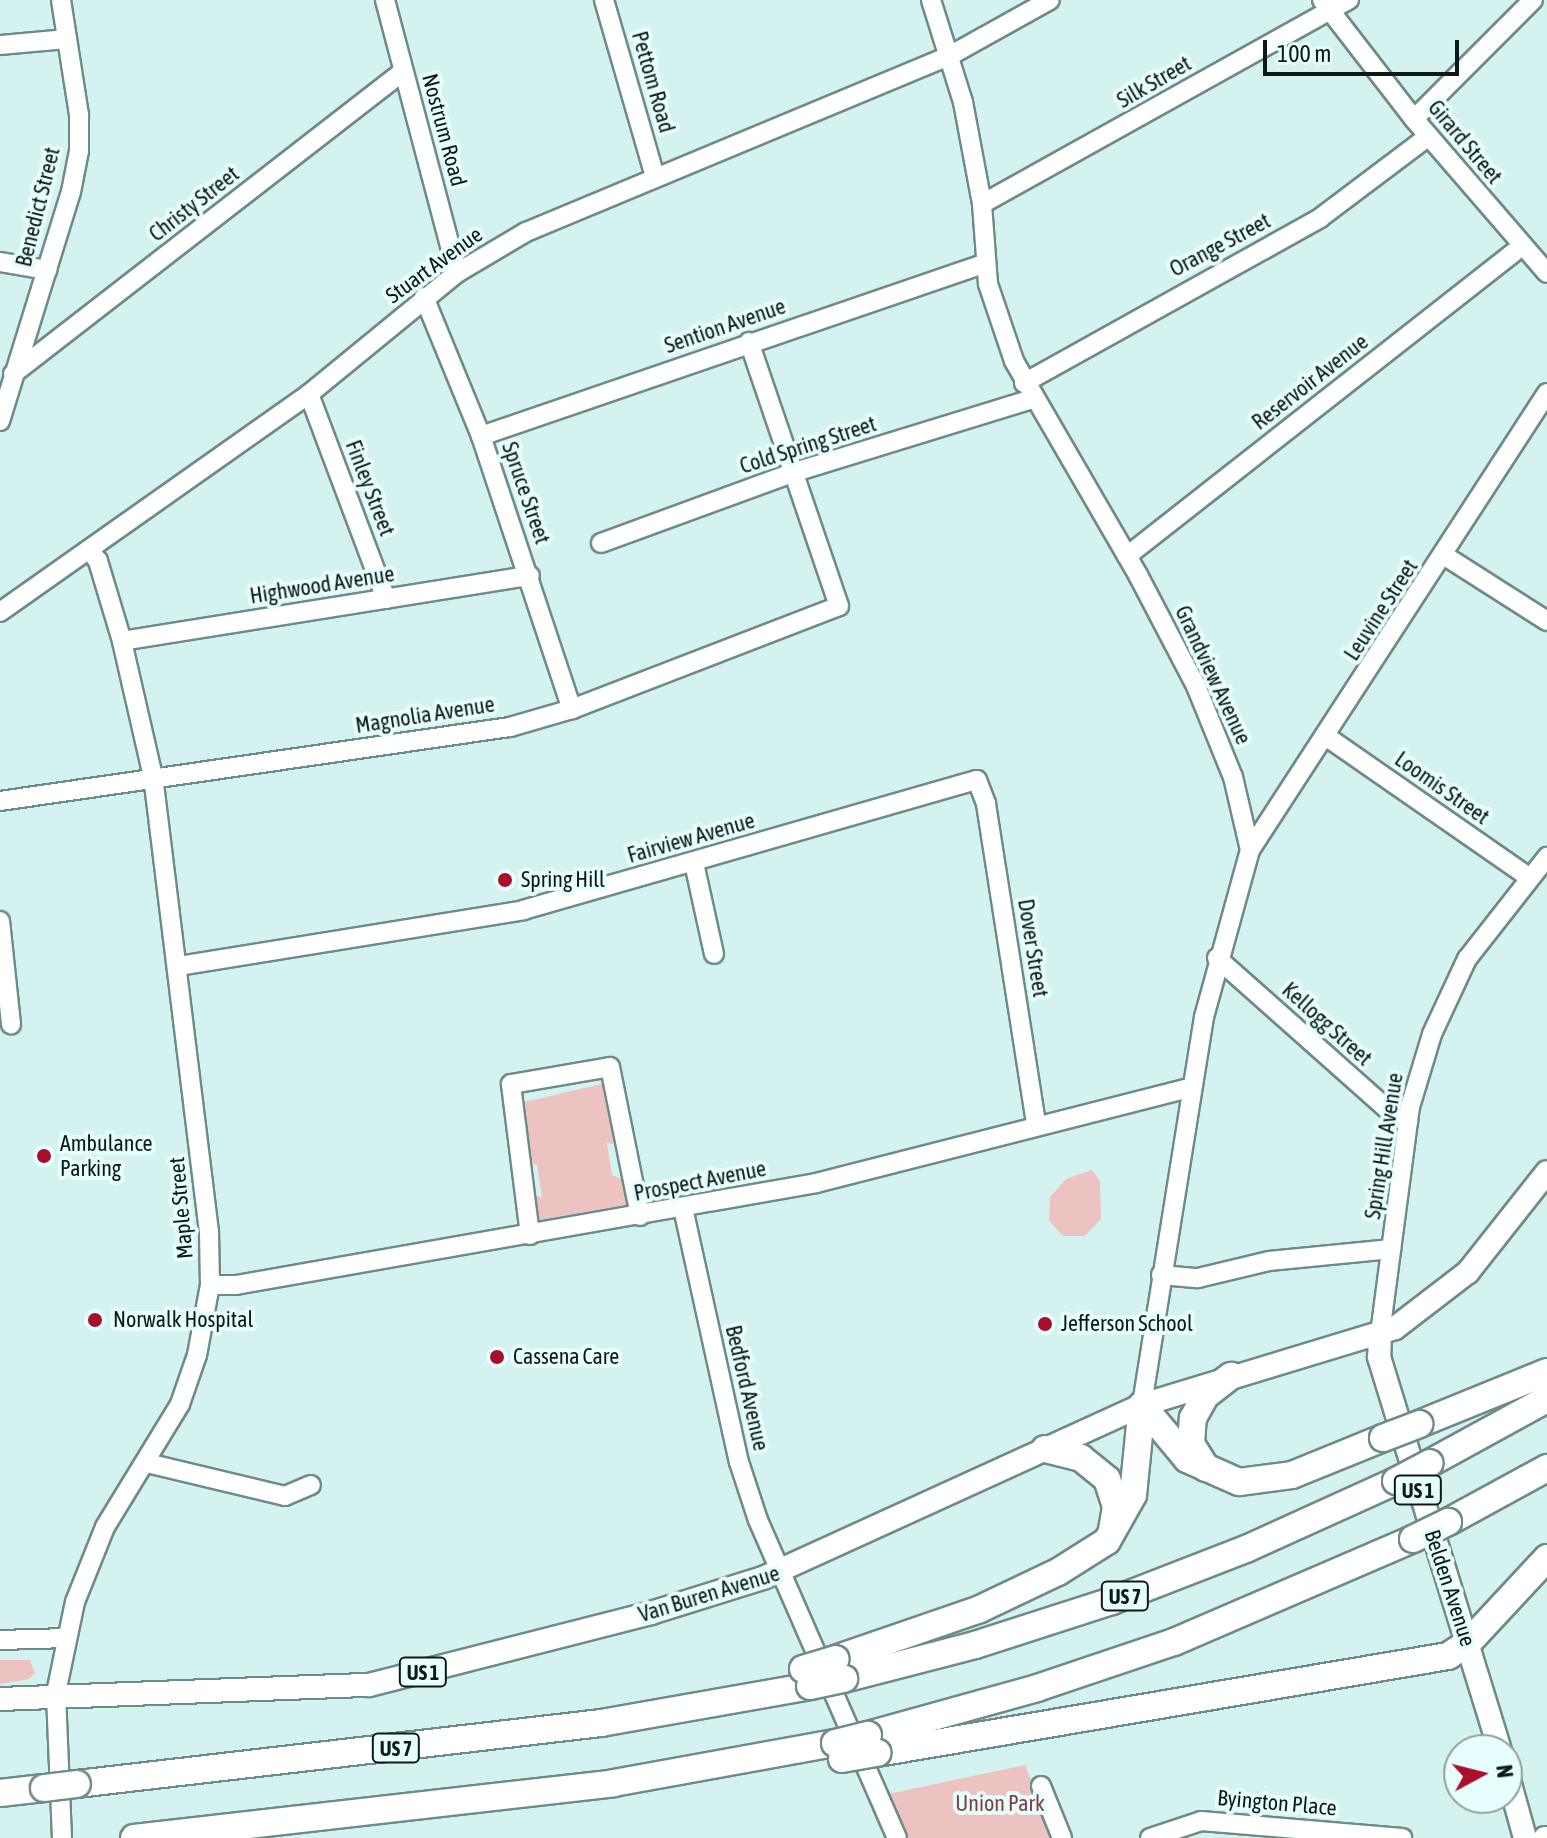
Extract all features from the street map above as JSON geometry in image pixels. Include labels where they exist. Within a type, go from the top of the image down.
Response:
[{"type":"highway","points":[[1142,1405],[1180,1453],[1211,1474],[1239,1482],[1270,1481],[1547,1372]]},
{"type":"highway","points":[[1211,1474],[1194,1453],[1191,1427],[1205,1396],[1231,1376]]},
{"type":"highway","name":"US 7","points":[[0,1793],[653,1716],[1097,1606],[1246,1549],[1396,1481],[1547,1399]]},
{"type":"highway","points":[[839,1669],[994,1603],[1107,1541],[1133,1495],[1142,1405]]},
{"type":"highway","points":[[1045,1449],[1081,1458],[1107,1479],[1116,1507],[1107,1541]]},
{"type":"highway","points":[[873,1744],[1162,1646],[1413,1539],[1547,1468]]},
{"type":"highway","points":[[134,1838],[520,1794],[839,1751],[1441,1657],[1468,1643],[1547,1558]]},
{"type":"main road","name":"Van Buren Avenue","points":[[0,1699],[56,1693],[369,1685],[667,1609],[778,1573],[1142,1405],[1380,1334],[1419,1312],[1468,1272],[1547,1172]]},
{"type":"main road","name":"Belden Avenue","points":[[1380,1334],[1379,1357],[1495,1734]]},
{"type":"main road","points":[[1518,1814],[1525,1838]]},
{"type":"street","name":"Benedict Street","points":[[0,421],[47,270],[79,151],[61,0]]},
{"type":"street","name":"Nostrum Road","points":[[385,0],[457,273]]},
{"type":"street","name":"Pettom Road","points":[[604,0],[655,177]]},
{"type":"street","name":"Grandview Avenue","points":[[931,0],[951,55],[982,204],[986,263],[1001,326],[1028,391],[1127,556],[1219,738],[1250,850]]},
{"type":"street","name":"Stuart Avenue","points":[[0,612],[91,552],[309,394],[457,273],[526,232],[951,55],[1050,0]]},
{"type":"street","name":"Silk Street","points":[[982,204],[1325,5],[1349,0]]},
{"type":"street","points":[[1414,119],[1533,0]]},
{"type":"street","name":"Girard Street","points":[[1325,5],[1414,119],[1547,273]]},
{"type":"street","points":[[0,45],[66,39]]},
{"type":"street","name":"Christy Street","points":[[13,374],[403,72]]},
{"type":"street","name":"Orange Street","points":[[1028,391],[1320,218],[1429,136]]},
{"type":"street","name":"Reservoir Avenue","points":[[1127,556],[1522,246]]},
{"type":"street","points":[[0,262],[47,270]]},
{"type":"street","name":"Sention Avenue","points":[[481,436],[986,263]]},
{"type":"street","name":"Spruce Street","points":[[424,297],[481,436],[572,709]]},
{"type":"street","points":[[749,342],[795,472]]},
{"type":"street","name":"Cold Spring Street","points":[[601,543],[1028,391]]},
{"type":"street","name":"Leuvine Street","points":[[1250,850],[1445,556],[1547,393]]},
{"type":"street","name":"Finley Street","points":[[309,394],[386,599]]},
{"type":"street","name":"Magnolia Avenue","points":[[0,801],[510,727],[572,709],[839,606],[795,472]]},
{"type":"street","name":"Maple Street","points":[[62,1838],[56,1693],[66,1638],[105,1527],[147,1463],[188,1384],[210,1285],[209,1232],[179,966],[154,781],[122,641],[98,561],[91,552]]},
{"type":"street","points":[[1445,556],[1547,621]]},
{"type":"street","name":"Highwood Avenue","points":[[122,641],[530,576]]},
{"type":"street","name":"Loomis Street","points":[[1327,737],[1530,878]]},
{"type":"street","name":"Fairview Avenue","points":[[179,966],[523,910],[977,780]]},
{"type":"street","name":"Dover Street","points":[[977,780],[986,804],[1036,1125]]},
{"type":"street","points":[[1142,1405],[1190,1088],[1217,958],[1250,850]]},
{"type":"street","name":"Spring Hill Avenue","points":[[1380,1334],[1408,1121],[1432,1034],[1467,959],[1547,857]]},
{"type":"street","points":[[694,863],[714,954]]},
{"type":"street","points":[[0,921],[4,989],[11,1024]]},
{"type":"street","name":"Kellogg Street","points":[[1217,958],[1393,1114],[1408,1121]]},
{"type":"street","points":[[530,1235],[511,1084],[610,1067],[640,1216]]},
{"type":"street","name":"Prospect Avenue","points":[[210,1285],[236,1285],[530,1235],[851,1175],[1036,1125],[1190,1088]]},
{"type":"street","name":"Bedford Avenue","points":[[683,1208],[739,1462],[778,1573],[897,1838]]},
{"type":"street","points":[[1161,1275],[1198,1278],[1269,1261],[1391,1249]]},
{"type":"street","points":[[147,1463],[285,1496],[311,1485]]},
{"type":"street","points":[[0,1640],[66,1638]]},
{"type":"street","points":[[1041,1786],[1062,1838]]},
{"type":"street","name":"Byington Place","points":[[1150,1838],[1201,1821],[1402,1838]]},
{"type":"green space","points":[[606,1083],[619,1145],[607,1143],[612,1175],[626,1181],[630,1204],[534,1221],[530,1195],[542,1197],[537,1165],[526,1160],[520,1103]]},
{"type":"green space","points":[[1092,1170],[1100,1181],[1101,1219],[1085,1236],[1063,1236],[1049,1221],[1050,1197],[1066,1179]]},
{"type":"green space","points":[[0,1660],[30,1660],[35,1673],[29,1679],[0,1684]]},
{"type":"green space","name":"Union Park","points":[[1025,1765],[1054,1838],[907,1838],[888,1794]]},
{"type":"place","name":"Spring Hill","points":[[505,880]]},
{"type":"place","name":"Ambulance Parking","points":[[44,1156]]},
{"type":"place","name":"Norwalk Hospital","points":[[95,1320]]},
{"type":"place","name":"Jefferson School","points":[[1045,1324]]},
{"type":"place","name":"Cassena Care","points":[[497,1357]]}]
